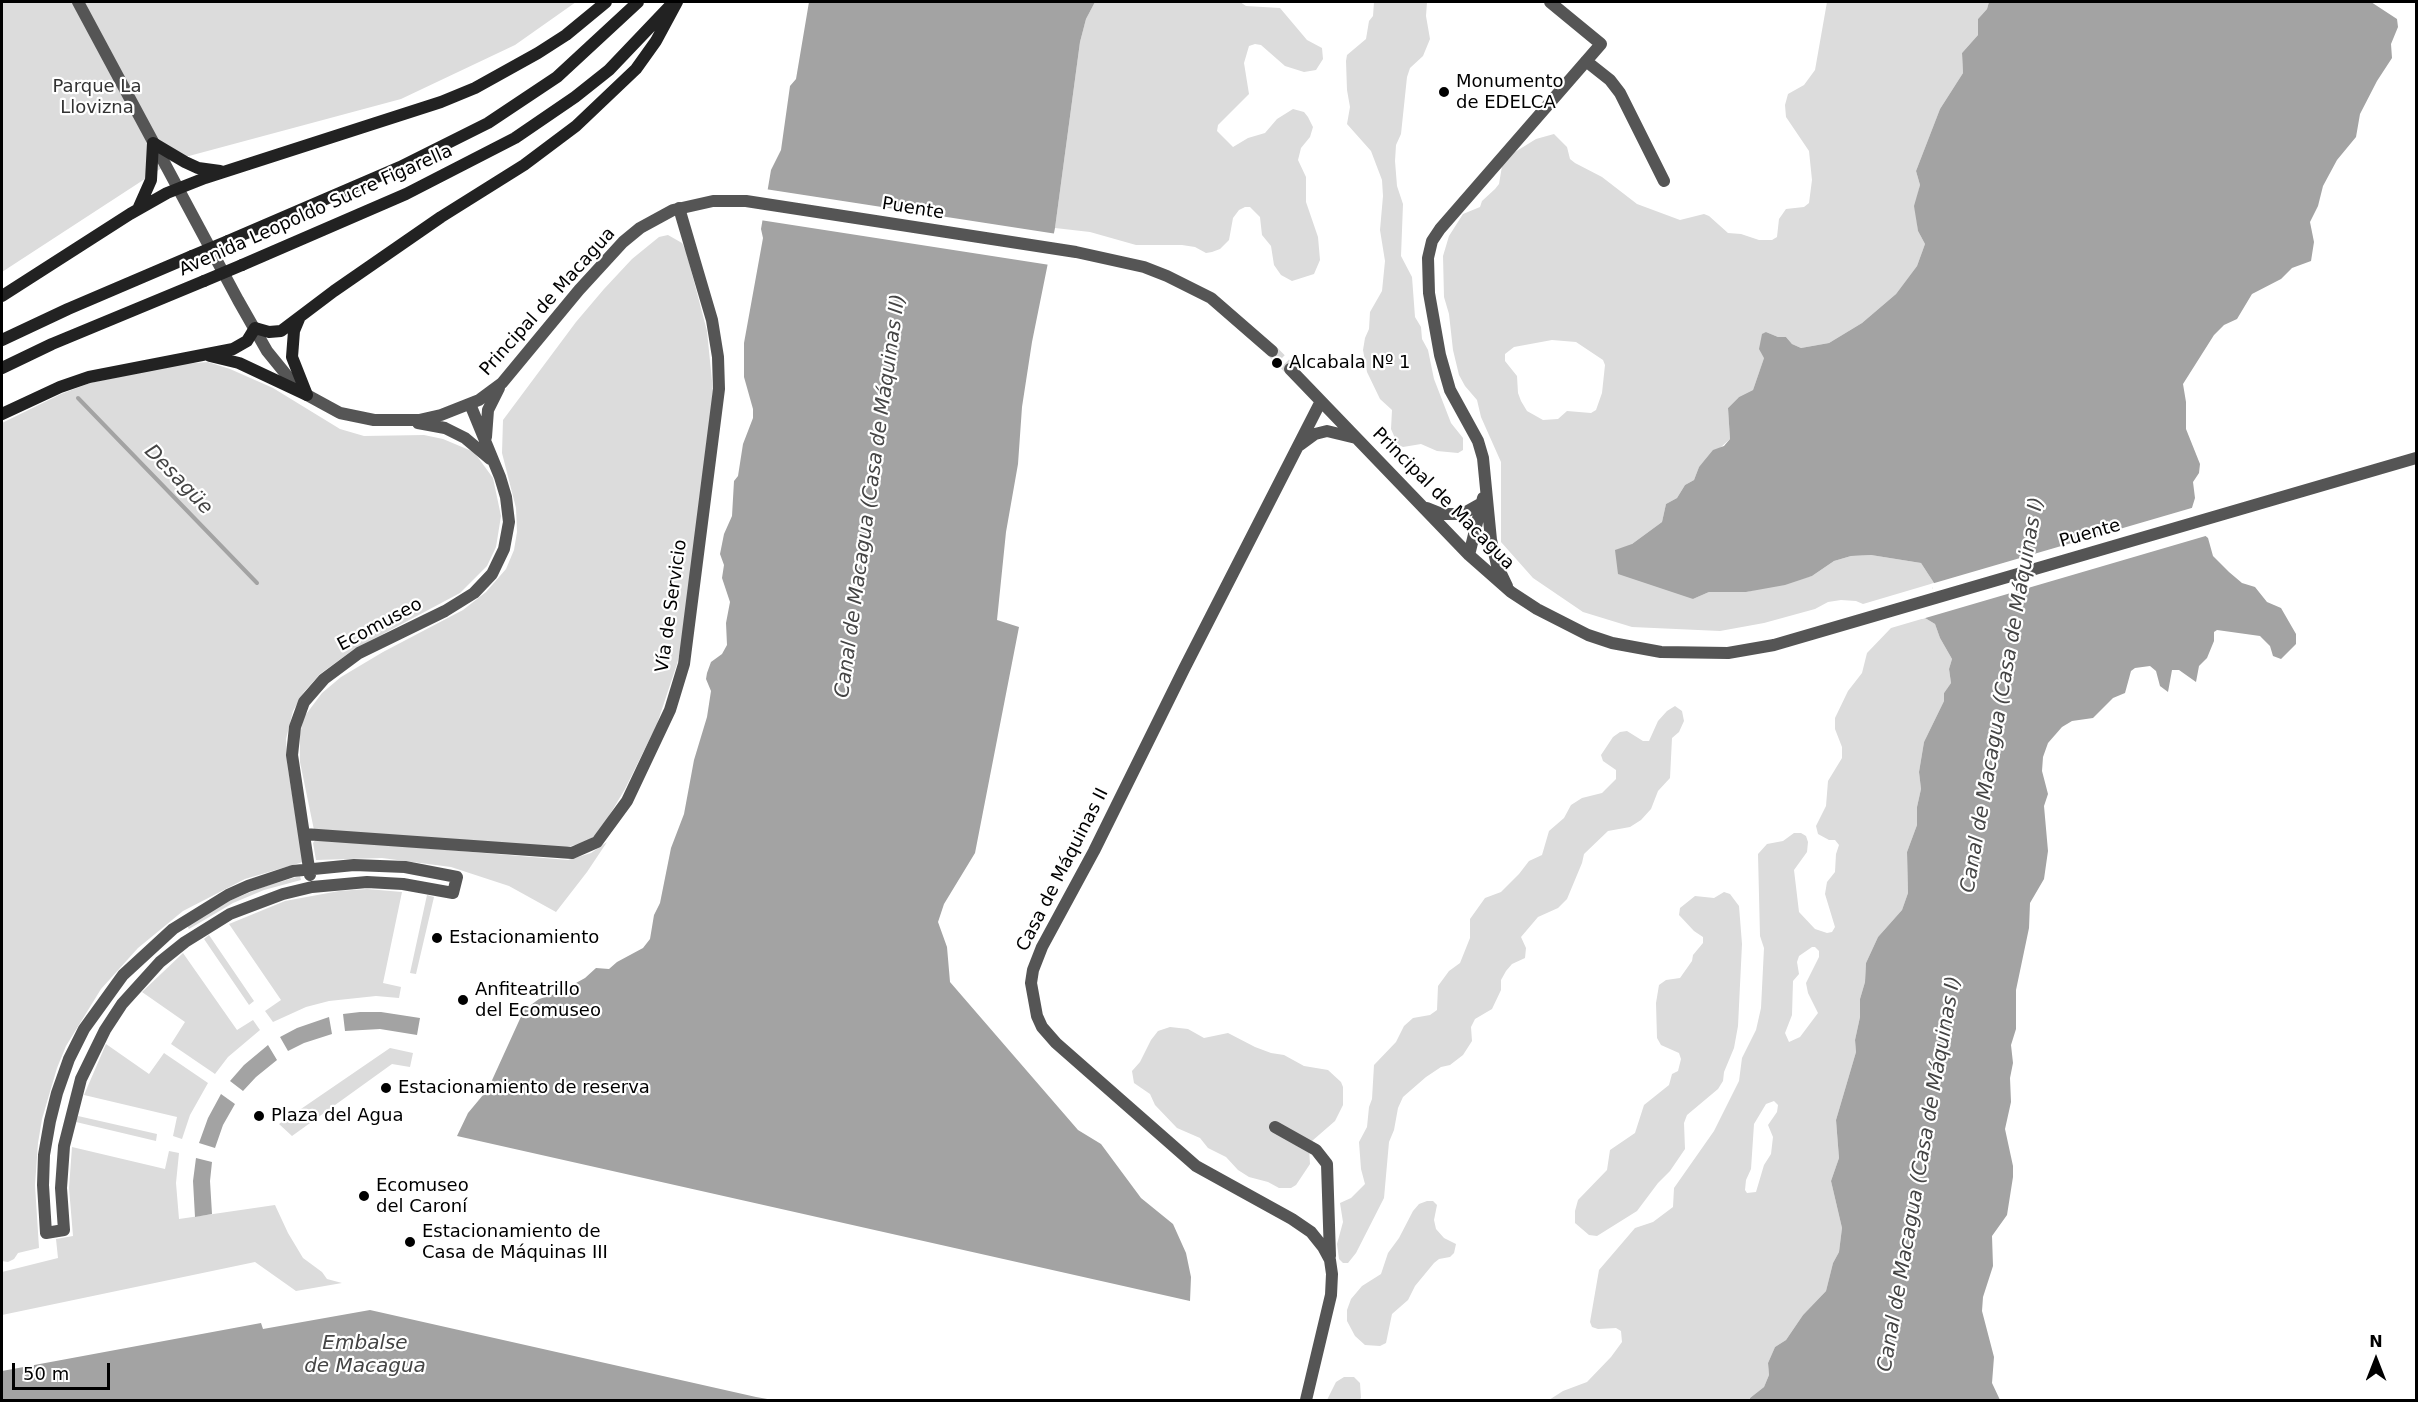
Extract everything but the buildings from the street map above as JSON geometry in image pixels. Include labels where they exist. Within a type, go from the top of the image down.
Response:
[{"type":"main road","points":[[2,296],[138,209],[177,189],[458,96],[538,53],[566,35],[606,2]]},
{"type":"main road","name":"Avenida Leopoldo Sucre Figarella","points":[[2,340],[68,309],[400,167],[488,123],[557,77],[638,2]]},
{"type":"main road","points":[[2,414],[60,387],[89,377],[233,349],[247,341],[255,328],[268,332],[281,331],[333,291],[441,217],[524,165],[576,126],[636,69],[656,41],[675,2]]},
{"type":"main road","name":"Avenida Leopoldo Sucre Figarella","points":[[2,368],[52,344],[406,194],[515,138],[575,98],[609,69],[675,2]]},
{"type":"main road","points":[[138,209],[151,180],[153,142],[184,162],[198,168],[226,171]]},
{"type":"main road","points":[[300,317],[294,331],[292,357],[307,395]]},
{"type":"main road","points":[[200,356],[220,357],[239,363],[307,395]]},
{"type":"street","name":"Principal de Macagua","points":[[78,2],[177,189],[279,367],[307,395],[324,406],[356,417],[403,421],[441,415],[479,400],[502,383],[579,290],[623,242],[640,228],[679,208],[713,201],[746,201]]},
{"type":"street","points":[[1511,592],[1501,576],[1493,553],[1483,458],[1478,441],[1450,390],[1440,355],[1430,293],[1428,250],[1440,229],[1601,44],[1550,2]]},
{"type":"street","points":[[1586,61],[1610,80],[1620,93],[1664,181]]},
{"type":"street","name":"Puente","points":[[746,201],[1076,252],[1144,267],[1190,286],[1226,309],[1272,351]]},
{"type":"street","name":"Vía de Servicio","points":[[304,834],[572,853],[597,842],[627,801],[670,710],[684,664],[719,389],[718,357],[712,320],[679,208]]},
{"type":"street","name":"Principal de Macagua","points":[[1290,369],[1469,555],[1511,592],[1537,609],[1588,635],[1637,649],[1679,654],[1728,653],[1751,650],[1867,618]]},
{"type":"street","name":"Ecomuseo","points":[[487,447],[488,410],[502,383]]},
{"type":"street","name":"Casa de Máquinas II","points":[[1321,401],[1094,851],[1042,947],[1033,970],[1031,983],[1034,1004],[1042,1027],[1056,1043],[1196,1166],[1292,1219],[1311,1232],[1323,1246],[1330,1260]]},
{"type":"street","name":"Ecomuseo","points":[[312,887],[292,755],[295,727],[304,702],[324,679],[358,653],[460,603],[474,593],[492,574],[504,549],[508,522],[506,497],[470,404]]},
{"type":"street","points":[[403,421],[426,423],[445,428],[465,438],[495,464]]},
{"type":"street","points":[[1297,447],[1315,434],[1327,431],[1360,440]]},
{"type":"street","name":"Puente","points":[[1867,618],[2416,458]]},
{"type":"street","points":[[1469,555],[1486,482]]},
{"type":"street","points":[[1423,506],[1442,514],[1457,514],[1466,513],[1482,503]]},
{"type":"street","points":[[382,865],[457,877],[453,894],[395,883],[367,882],[312,887],[283,894],[247,907],[205,928],[185,942],[140,982],[105,1030],[81,1079],[65,1139],[61,1188],[64,1230],[46,1233],[43,1185],[47,1135],[63,1073],[90,1020],[123,975],[175,927],[208,906],[248,886],[309,868],[382,865]]},
{"type":"street","points":[[175,927],[185,942]]},
{"type":"street","points":[[90,1020],[105,1030]]},
{"type":"street","points":[[63,1073],[81,1079]]},
{"type":"street","points":[[1275,1127],[1316,1150],[1327,1164],[1331,1295],[1306,1401]]},
{"type":"street","points":[[47,1135],[65,1139]]},
{"type":"green space","name":"Parque La Llovizna","points":[[2,2],[576,2],[515,45],[401,99],[174,160],[2,272]]},
{"type":"green space","points":[[1095,2],[1240,2],[1246,6],[1280,8],[1307,40],[1322,48],[1323,59],[1316,70],[1304,72],[1285,66],[1261,45],[1249,46],[1244,63],[1249,94],[1218,125],[1217,131],[1233,147],[1248,138],[1265,133],[1277,119],[1293,109],[1304,112],[1308,117],[1313,127],[1310,137],[1301,148],[1298,160],[1306,177],[1306,202],[1318,237],[1320,260],[1314,274],[1292,281],[1281,275],[1274,265],[1271,246],[1262,235],[1260,217],[1250,207],[1239,210],[1233,218],[1229,240],[1220,249],[1206,253],[1195,247],[1136,245],[1090,232],[1055,228],[1080,42],[1086,19]]},
{"type":"green space","points":[[1374,2],[1427,2],[1426,16],[1430,39],[1423,56],[1410,68],[1407,77],[1401,134],[1396,145],[1397,186],[1403,204],[1401,256],[1412,277],[1415,317],[1421,327],[1422,339],[1428,350],[1434,379],[1451,423],[1463,438],[1463,450],[1458,453],[1437,451],[1421,444],[1403,447],[1398,445],[1391,429],[1392,410],[1380,399],[1367,372],[1363,350],[1369,329],[1370,312],[1382,291],[1385,261],[1380,230],[1382,180],[1371,151],[1347,124],[1350,107],[1346,61],[1347,55],[1366,39],[1369,21],[1373,16]]},
{"type":"green space","points":[[1827,2],[1989,2],[1987,9],[1978,19],[1978,35],[1962,53],[1963,73],[1940,109],[1916,171],[1920,185],[1915,206],[1918,231],[1925,244],[1917,266],[1896,294],[1862,323],[1829,343],[1801,348],[1792,344],[1786,337],[1778,337],[1766,332],[1764,358],[1753,390],[1739,397],[1728,408],[1730,439],[1699,467],[1694,480],[1685,485],[1677,498],[1666,504],[1662,522],[1632,544],[1693,599],[1709,592],[1746,592],[1812,576],[1834,561],[1851,556],[1871,555],[1921,563],[1934,583],[1863,604],[1841,600],[1828,602],[1815,609],[1764,623],[1720,631],[1632,627],[1583,612],[1533,578],[1501,542],[1501,462],[1481,417],[1477,400],[1459,375],[1453,350],[1449,314],[1444,297],[1443,256],[1449,236],[1463,214],[1480,207],[1482,201],[1499,184],[1502,166],[1515,152],[1536,139],[1554,134],[1567,147],[1570,159],[1602,177],[1637,204],[1680,220],[1704,214],[1728,233],[1741,234],[1759,240],[1772,240],[1777,237],[1779,219],[1786,209],[1804,207],[1809,203],[1812,180],[1809,151],[1786,117],[1785,105],[1788,94],[1804,85],[1815,70]],"holes":[[[1552,340],[1576,342],[1603,360],[1605,365],[1602,393],[1596,410],[1591,413],[1567,411],[1558,419],[1543,420],[1527,411],[1521,401],[1517,376],[1505,361],[1505,354],[1514,347]]]},
{"type":"green space","points":[[668,235],[682,243],[686,251],[707,331],[713,391],[683,639],[657,724],[625,789],[600,831],[587,842],[563,848],[314,830],[300,762],[300,734],[304,717],[322,693],[341,677],[463,610],[486,592],[506,569],[514,550],[517,532],[516,508],[502,453],[503,420],[576,322],[604,289],[632,259],[659,237]]},
{"type":"green space","points":[[208,362],[273,388],[340,429],[364,436],[424,435],[443,439],[474,452],[493,478],[501,516],[496,547],[487,566],[460,593],[353,650],[320,674],[304,692],[293,711],[286,739],[288,769],[303,862],[245,879],[183,911],[138,948],[101,989],[66,1046],[42,1119],[35,1185],[39,1248],[18,1253],[8,1262],[2,1261],[2,423],[61,394],[90,383],[181,364]]},
{"type":"green space","points":[[1925,618],[1935,624],[1952,659],[1949,669],[1951,683],[1944,693],[1944,701],[1924,742],[1919,772],[1921,789],[1917,807],[1917,825],[1907,852],[1908,893],[1902,910],[1878,937],[1866,963],[1855,1040],[1856,1052],[1836,1120],[1839,1158],[1831,1181],[1842,1228],[1839,1252],[1833,1263],[1826,1291],[1803,1315],[1786,1340],[1775,1347],[1768,1363],[1769,1375],[1764,1387],[1750,1400],[1549,1400],[1563,1391],[1587,1382],[1622,1342],[1621,1331],[1616,1328],[1598,1329],[1592,1327],[1590,1322],[1599,1270],[1635,1228],[1653,1222],[1673,1207],[1674,1188],[1714,1131],[1739,1081],[1742,1058],[1756,1030],[1761,1008],[1764,948],[1760,936],[1758,854],[1767,844],[1783,841],[1794,833],[1806,836],[1807,852],[1794,870],[1799,912],[1815,929],[1827,933],[1832,932],[1835,927],[1825,894],[1827,882],[1835,872],[1839,845],[1835,840],[1829,840],[1818,834],[1816,826],[1826,806],[1828,781],[1842,758],[1842,747],[1835,729],[1835,718],[1848,691],[1862,673],[1867,653],[1891,628]],"holes":[[[1812,947],[1819,951],[1819,957],[1806,983],[1808,993],[1818,1013],[1800,1037],[1789,1042],[1785,1033],[1792,1015],[1793,981],[1799,974],[1797,962],[1799,956]],[[1774,1101],[1778,1105],[1777,1112],[1768,1125],[1773,1137],[1771,1154],[1764,1165],[1756,1192],[1747,1193],[1746,1180],[1751,1169],[1754,1124],[1766,1104]]]},
{"type":"green space","points":[[1675,706],[1682,711],[1684,721],[1679,732],[1672,738],[1670,778],[1658,791],[1651,809],[1641,820],[1630,827],[1608,831],[1584,854],[1567,899],[1558,908],[1538,917],[1521,937],[1526,948],[1525,958],[1512,964],[1506,971],[1501,980],[1501,990],[1492,1009],[1475,1019],[1471,1027],[1472,1041],[1463,1055],[1450,1065],[1441,1067],[1426,1077],[1403,1097],[1389,1142],[1384,1198],[1356,1253],[1348,1263],[1343,1263],[1339,1259],[1337,1244],[1343,1222],[1340,1203],[1351,1198],[1365,1184],[1361,1169],[1359,1142],[1367,1127],[1372,1099],[1374,1065],[1396,1042],[1404,1026],[1413,1018],[1430,1015],[1437,1010],[1438,986],[1449,971],[1460,963],[1470,938],[1470,919],[1485,898],[1501,892],[1529,861],[1542,855],[1549,831],[1564,818],[1571,805],[1582,798],[1602,793],[1616,779],[1616,770],[1603,761],[1601,755],[1613,737],[1620,732],[1627,731],[1643,741],[1649,741],[1658,721]]},
{"type":"green space","points":[[316,839],[568,860],[591,853],[607,842],[556,912],[509,886],[451,867],[382,858],[316,860],[313,843]]},
{"type":"green space","points":[[300,876],[301,880],[264,890],[233,903],[189,929],[187,926],[231,900]]},
{"type":"green space","points":[[367,889],[402,892],[383,983],[401,987],[399,998],[376,996],[329,1001],[306,1007],[273,1022],[265,1011],[281,1000],[229,924],[285,901],[339,891]]},
{"type":"green space","points":[[1724,892],[1730,894],[1739,906],[1742,944],[1738,1026],[1734,1048],[1724,1072],[1723,1081],[1718,1089],[1687,1115],[1684,1123],[1685,1149],[1637,1211],[1597,1236],[1589,1235],[1575,1223],[1578,1200],[1607,1170],[1610,1150],[1635,1133],[1644,1105],[1669,1085],[1672,1074],[1678,1071],[1681,1059],[1679,1053],[1661,1045],[1657,1038],[1656,1003],[1659,985],[1666,980],[1680,978],[1703,943],[1703,937],[1679,915],[1680,908],[1695,896],[1714,898]]},
{"type":"green space","points":[[427,895],[434,897],[416,974],[410,973]]},
{"type":"green space","points":[[209,935],[254,1001],[249,1005],[204,939]]},
{"type":"green space","points":[[183,953],[237,1030],[253,1020],[260,1030],[228,1057],[215,1074],[171,1044],[185,1022],[142,992]]},
{"type":"green space","points":[[1170,1027],[1188,1029],[1204,1038],[1228,1033],[1255,1047],[1284,1055],[1304,1066],[1328,1070],[1341,1082],[1343,1105],[1335,1121],[1312,1141],[1309,1147],[1310,1164],[1296,1185],[1291,1188],[1279,1188],[1268,1182],[1249,1177],[1238,1170],[1226,1157],[1208,1148],[1200,1138],[1177,1128],[1155,1105],[1150,1094],[1134,1083],[1132,1071],[1140,1062],[1151,1040],[1158,1031]]},
{"type":"green space","points":[[106,1044],[149,1074],[164,1053],[208,1083],[190,1115],[182,1139],[173,1136],[177,1117],[84,1095]]},
{"type":"green space","points":[[390,1048],[413,1053],[410,1067],[392,1064],[292,1136],[279,1124]]},
{"type":"green space","points":[[78,1116],[157,1134],[156,1141],[76,1122]]},
{"type":"green space","points":[[72,1147],[165,1169],[169,1151],[179,1153],[176,1183],[179,1219],[275,1205],[303,1258],[322,1272],[327,1279],[342,1283],[296,1291],[255,1262],[2,1315],[2,1272],[58,1258],[56,1239],[73,1236],[69,1188]]},
{"type":"green space","points":[[1433,1201],[1437,1205],[1434,1220],[1436,1229],[1444,1238],[1456,1244],[1454,1253],[1434,1263],[1415,1286],[1408,1300],[1392,1314],[1386,1343],[1380,1346],[1365,1345],[1355,1336],[1347,1321],[1347,1310],[1351,1299],[1362,1286],[1381,1274],[1388,1253],[1413,1211],[1419,1204]]},
{"type":"green space","points":[[1344,1377],[1354,1377],[1360,1383],[1361,1398],[1359,1400],[1327,1400],[1336,1382]]},
{"type":"water","name":"Canal de Macagua (Casa de Máquinas II)","points":[[809,2],[1095,2],[1086,19],[1080,42],[1055,228],[1032,342],[1022,407],[1018,464],[1006,532],[997,620],[1019,627],[975,853],[944,904],[938,922],[947,947],[950,982],[1078,1130],[1101,1144],[1141,1198],[1173,1224],[1186,1253],[1191,1277],[1190,1301],[457,1136],[468,1113],[488,1089],[524,1010],[539,999],[558,993],[585,978],[596,968],[609,969],[643,948],[650,939],[671,848],[684,814],[694,760],[707,717],[711,691],[706,679],[707,673],[711,662],[722,654],[727,645],[726,623],[730,602],[722,578],[724,565],[720,554],[724,534],[732,516],[734,481],[738,476],[743,444],[753,418],[753,409],[744,377],[744,343],[763,238],[761,229],[771,170],[781,150],[790,86],[796,79]]},
{"type":"water","name":"Canal de Macagua (Casa de Máquinas I)","points":[[1989,2],[2371,2],[2397,19],[2398,27],[2391,44],[2392,58],[2360,114],[2356,137],[2337,160],[2323,186],[2318,206],[2310,222],[2314,242],[2311,261],[2292,268],[2281,279],[2252,294],[2237,319],[2224,325],[2214,335],[2183,384],[2186,429],[2200,464],[2199,473],[2193,482],[2195,498],[2191,511],[2192,525],[2208,538],[2213,556],[2229,572],[2242,583],[2255,587],[2267,602],[2281,608],[2296,634],[2296,644],[2281,659],[2273,656],[2270,646],[2260,636],[2217,630],[2214,632],[2214,641],[2207,658],[2199,666],[2196,682],[2179,670],[2172,670],[2168,692],[2160,686],[2156,671],[2150,666],[2135,668],[2131,671],[2125,693],[2113,698],[2093,718],[2072,721],[2062,727],[2048,743],[2043,757],[2042,771],[2048,794],[2044,806],[2048,851],[2044,879],[2030,903],[2029,928],[2016,990],[2016,1029],[2011,1045],[2013,1063],[2010,1078],[2011,1102],[2005,1129],[2013,1166],[2013,1177],[2007,1215],[1992,1236],[1993,1266],[1983,1297],[1982,1311],[1994,1357],[1992,1383],[2000,1400],[1750,1400],[1764,1387],[1769,1375],[1768,1363],[1775,1347],[1786,1340],[1803,1315],[1826,1291],[1833,1263],[1839,1252],[1842,1228],[1831,1181],[1839,1158],[1836,1120],[1856,1052],[1855,1040],[1866,963],[1878,937],[1902,910],[1908,893],[1907,852],[1917,825],[1917,807],[1921,789],[1919,772],[1924,742],[1944,701],[1944,693],[1951,683],[1949,669],[1952,659],[1935,624],[1925,618],[1934,583],[1921,563],[1871,555],[1851,556],[1834,561],[1812,576],[1785,585],[1746,592],[1709,592],[1693,599],[1618,574],[1615,550],[1632,544],[1662,522],[1666,504],[1677,498],[1685,485],[1694,480],[1699,467],[1713,450],[1724,446],[1730,439],[1728,408],[1739,397],[1753,390],[1764,358],[1759,349],[1762,334],[1766,332],[1778,337],[1786,337],[1792,344],[1801,348],[1829,343],[1862,323],[1896,294],[1917,266],[1925,244],[1918,231],[1914,206],[1920,185],[1916,171],[1940,109],[1963,73],[1962,53],[1978,35],[1978,19],[1987,9]]},
{"type":"water","points":[[381,1012],[420,1018],[417,1035],[380,1029],[345,1031],[343,1014]]},
{"type":"water","points":[[329,1017],[332,1034],[288,1051],[280,1037],[297,1028]]},
{"type":"water","points":[[268,1045],[277,1060],[243,1091],[230,1081],[244,1065]]},
{"type":"water","points":[[221,1094],[235,1104],[223,1125],[215,1148],[199,1143],[208,1118]]},
{"type":"water","points":[[196,1158],[212,1162],[210,1181],[212,1214],[195,1217],[193,1181]]},
{"type":"water","name":"Embalse de Macagua","points":[[370,1310],[773,1400],[2,1400],[2,1371],[261,1323],[263,1329]]},
{"type":"pier","points":[[765,189],[1057,234],[1050,265],[760,220]]},
{"type":"pier","points":[[2195,507],[2195,523],[2209,535],[1922,619],[1921,613],[1933,587],[1931,584]]},
{"type":"waterway","name":"Desagüe","points":[[78,398],[257,583]]},
{"type":"tunnel","points":[[1272,351],[1290,369]]},
{"type":"place","name":"Monumento de EDELCA","points":[[1444,92]]},
{"type":"place","name":"Alcabala Nº 1","points":[[1277,363]]},
{"type":"place","name":"Estacionamiento","points":[[437,938]]},
{"type":"place","name":"Anfiteatrillo del Ecomuseo","points":[[463,1000]]},
{"type":"place","name":"Estacionamiento de reserva","points":[[386,1088]]},
{"type":"place","name":"Plaza del Agua","points":[[259,1116]]},
{"type":"place","name":"Ecomuseo del Caroní","points":[[364,1196]]},
{"type":"place","name":"Estacionamiento de Casa de Máquinas III","points":[[410,1242]]}]
